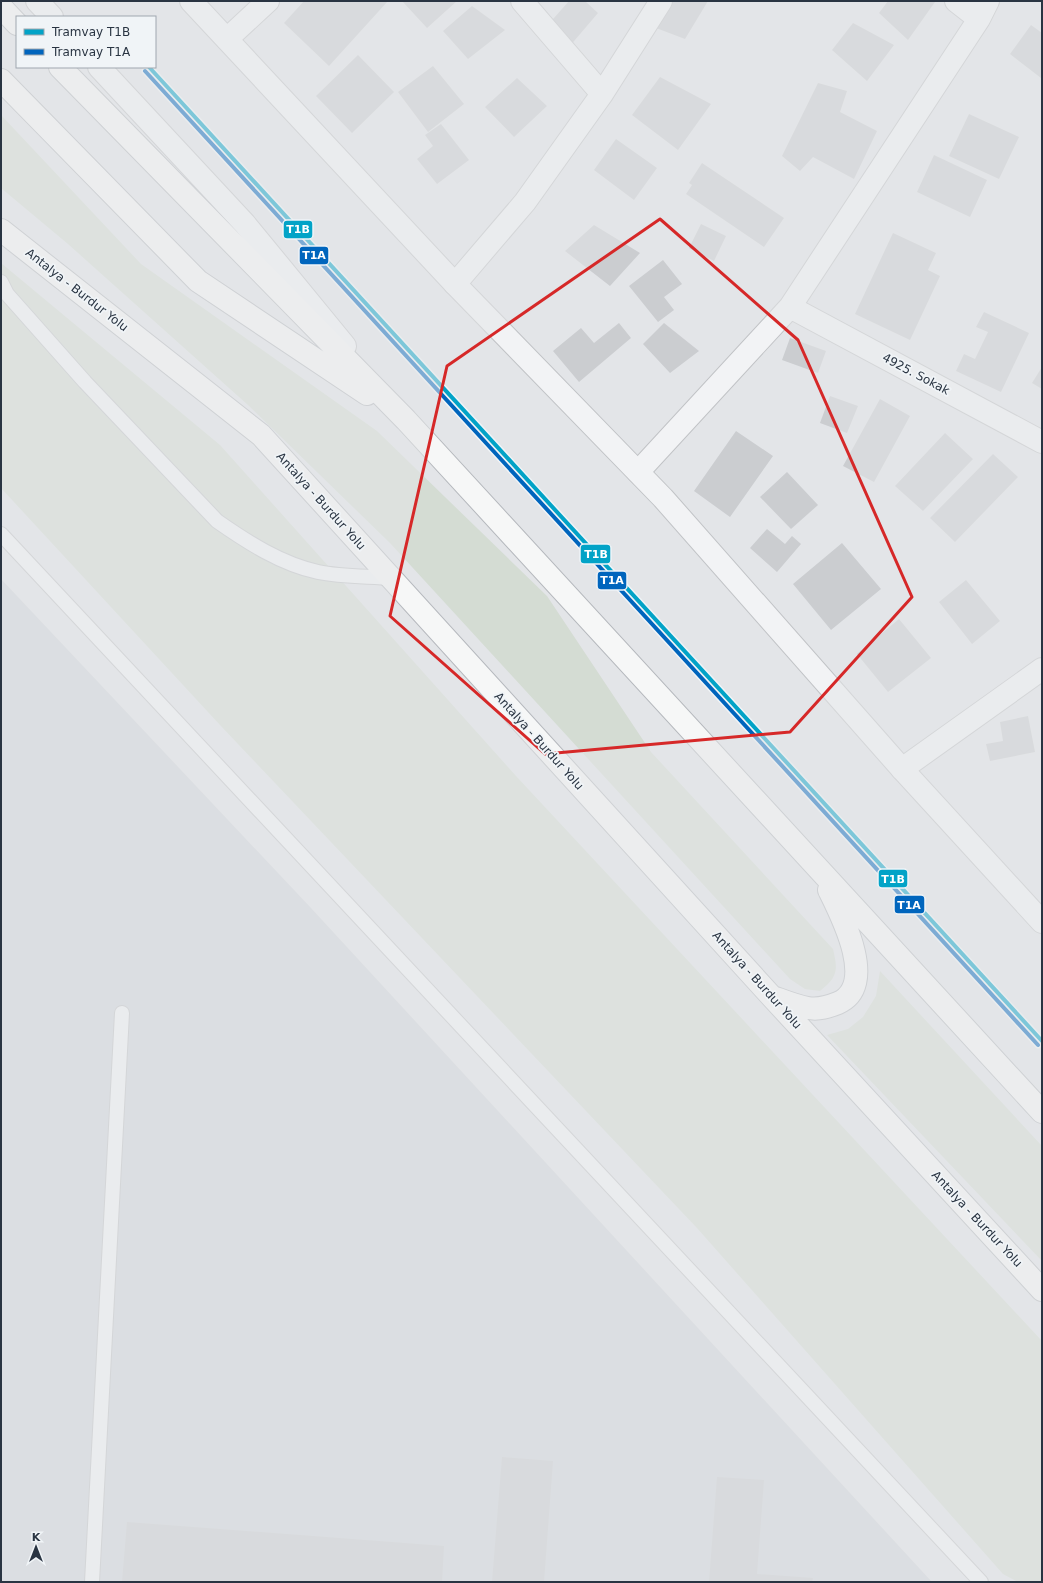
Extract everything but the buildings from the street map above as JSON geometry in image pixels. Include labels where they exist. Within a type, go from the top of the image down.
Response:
[{"type":"highway","points":[[1,7],[16,23]]},
{"type":"highway","points":[[61,68],[406,420],[1042,1112]]},
{"type":"highway","points":[[1,80],[198,281],[406,420]]},
{"type":"highway","name":"Antalya - Burdur Yolu","points":[[1,230],[261,435],[1042,1290]]},
{"type":"highway","points":[[772,996],[808,1008],[826,1008],[845,1000],[855,986],[856,962],[847,927],[817,868]]},
{"type":"street","points":[[37,1],[51,16]]},
{"type":"street","points":[[191,1],[455,284],[663,498],[902,769],[1042,922]]},
{"type":"street","points":[[227,39],[268,1]]},
{"type":"street","points":[[522,1],[602,94]]},
{"type":"street","points":[[455,284],[525,202],[602,94],[661,1]]},
{"type":"street","points":[[638,472],[790,306],[983,10],[956,1]]},
{"type":"street","points":[[100,68],[245,224],[406,420]]},
{"type":"street","name":"4925. Sokak","points":[[790,306],[1042,442]]},
{"type":"street","points":[[902,769],[1042,669]]},
{"type":"lane","points":[[1,282],[7,294],[85,382],[216,521],[268,553],[299,566],[318,572],[392,578]]},
{"type":"lane","points":[[1,534],[981,1582]]},
{"type":"lane","points":[[92,1582],[122,1013]]},
{"type":"highlighted area","points":[[660,219],[798,340],[912,597],[790,732],[545,754],[390,616],[447,366]]},
{"type":"shaded area","points":[[1,115],[141,264],[377,431],[547,596],[651,752],[833,949],[836,968],[833,977],[826,986],[820,991],[805,989],[790,979],[390,543],[248,405],[68,244],[1,188]]},
{"type":"shaded area","points":[[1,263],[220,445],[516,776],[1042,1341],[1042,1582],[1018,1582],[1003,1574],[697,1228],[220,725],[1,488]]},
{"type":"shaded area","points":[[1,579],[311,908],[932,1582],[1,1582]]},
{"type":"shaded area","points":[[880,971],[1042,1146],[1042,1261],[827,1035],[848,1029],[863,1017],[876,996]]},
{"type":"tram line","name":"T1B","points":[[150,68],[1042,1041]]},
{"type":"tram line","name":"T1A","points":[[145,71],[1038,1045]]}]
